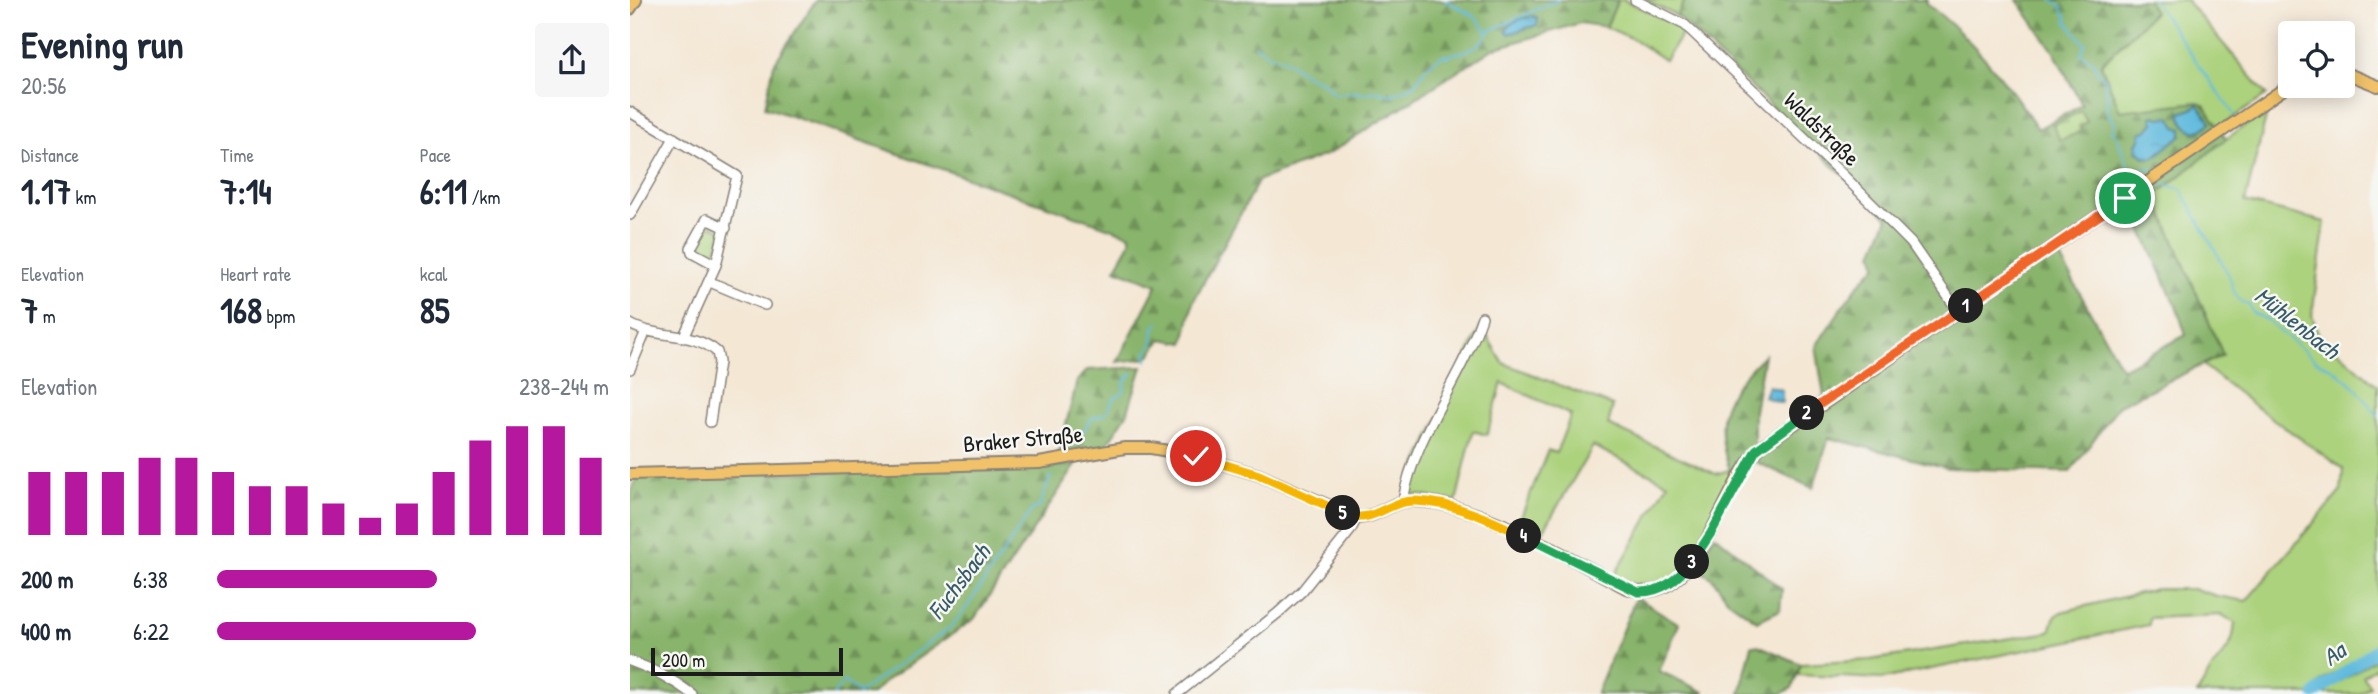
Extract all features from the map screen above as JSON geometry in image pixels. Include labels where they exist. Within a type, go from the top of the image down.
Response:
[{"type":"main road","points":[[630,9],[636,0]]},
{"type":"main road","points":[[2355,77],[2378,86]]},
{"type":"main road","points":[[1357,518],[1370,517],[1403,501],[1430,502],[1482,517],[1626,588],[1638,592],[1655,591],[1668,584],[1695,558],[1756,450],[2278,93]]},
{"type":"main road","name":"Braker Straße","points":[[630,477],[1039,463],[1125,448],[1151,448],[1196,456],[1239,468],[1357,518]]},
{"type":"street","name":"Waldstraße","points":[[1635,0],[1683,24],[1843,175],[1911,243],[1958,311]]},
{"type":"street","points":[[630,112],[737,176],[716,265],[683,338]]},
{"type":"street","points":[[630,215],[674,138]]},
{"type":"street","points":[[716,265],[692,253],[691,248],[707,219],[726,228]]},
{"type":"street","points":[[710,282],[765,305]]},
{"type":"street","points":[[1403,501],[1405,485],[1422,445],[1482,317]]},
{"type":"street","points":[[630,324],[646,331],[683,338],[713,348],[719,356],[710,422]]},
{"type":"street","points":[[630,369],[646,331]]},
{"type":"street","points":[[1177,694],[1302,591],[1350,531],[1357,518]]},
{"type":"street","points":[[630,661],[653,669],[692,694]]},
{"type":"green space","points":[[816,0],[1618,0],[1606,27],[1580,23],[1493,49],[1328,154],[1259,180],[1193,302],[1184,343],[1162,339],[1148,358],[1117,362],[1157,285],[1115,269],[1130,243],[1130,235],[765,107],[774,64]]},
{"type":"green space","points":[[1618,0],[1624,0],[1684,31],[1665,60],[1633,39],[1606,27]]},
{"type":"green space","points":[[1644,0],[1685,0],[1677,16]]},
{"type":"green space","points":[[1685,0],[1927,0],[1927,4],[1944,17],[1988,62],[2038,129],[2082,105],[2054,52],[2017,0],[2147,0],[2154,12],[2101,64],[2120,111],[2198,102],[2205,106],[2226,139],[2155,196],[2223,355],[2119,405],[2070,472],[1948,468],[1829,438],[1813,488],[1754,461],[1735,479],[1728,464],[1722,435],[1722,417],[1731,394],[1764,355],[1754,411],[1754,448],[1824,396],[1816,346],[1852,293],[1877,265],[1873,253],[1888,218],[1677,16]],"holes":[[[2129,202],[2176,306],[2186,335],[2122,369],[2056,250]]]},
{"type":"green space","points":[[2147,0],[2186,0],[2267,95],[2218,128],[2205,106],[2120,112],[2101,64],[2154,12]]},
{"type":"green space","points":[[2268,109],[2245,202],[2325,222],[2312,315],[2318,334],[2378,386],[2378,644],[2323,681],[2309,694],[2197,694],[2232,639],[2235,623],[2222,615],[2149,618],[2149,625],[1882,679],[1797,675],[1801,664],[1870,660],[2050,632],[2054,618],[2061,612],[2156,589],[2195,589],[2246,601],[2341,491],[2343,469],[2203,365],[2223,355],[2154,196]]},
{"type":"green space","points":[[2081,111],[2087,122],[2079,126],[2081,132],[2060,140],[2053,125]]},
{"type":"green space","points":[[711,225],[722,231],[714,259],[696,251],[695,247],[707,226]]},
{"type":"green space","points":[[1481,326],[1503,363],[1613,406],[1608,425],[1716,474],[1729,470],[1735,479],[1693,554],[1672,578],[1661,585],[1649,587],[1614,576],[1668,483],[1593,446],[1539,538],[1517,527],[1548,450],[1556,453],[1571,415],[1502,383],[1487,435],[1473,431],[1456,502],[1406,495],[1409,482]]},
{"type":"green space","points":[[1142,367],[1127,414],[1105,447],[1058,456],[1077,381],[1087,370]]},
{"type":"green space","points":[[1076,465],[974,619],[887,680],[872,694],[630,694],[630,493],[635,481],[642,477]]},
{"type":"green space","points":[[1715,535],[1782,589],[1780,610],[1757,621],[1729,601],[1712,578],[1692,566]]},
{"type":"green space","points":[[1636,597],[1679,624],[1659,671],[1704,694],[1596,694]]},
{"type":"green space","points":[[1752,645],[1758,645],[1801,664],[1792,688],[1781,694],[1740,694]]},
{"type":"green space","points":[[2378,657],[2378,666],[2363,676],[2370,686],[2359,694],[2322,694]]},
{"type":"water","points":[[1534,16],[1538,19],[1537,25],[1509,34],[1506,32],[1513,23]]},
{"type":"water","points":[[2198,104],[2211,122],[2204,129],[2195,132],[2185,124],[2180,113]]},
{"type":"water","points":[[2170,116],[2176,127],[2182,129],[2182,135],[2153,158],[2144,157],[2138,151],[2137,144],[2140,133],[2148,130],[2154,123],[2152,117]]},
{"type":"water","points":[[1768,386],[1782,390],[1782,403],[1764,397]]},
{"type":"waterway","points":[[1445,0],[1474,16],[1488,32]]},
{"type":"waterway","points":[[1256,45],[1268,54],[1284,59],[1306,75],[1325,83],[1334,94],[1377,91],[1391,95],[1415,85],[1426,67],[1443,55],[1448,57],[1450,54],[1473,48],[1489,31],[1558,0]]},
{"type":"waterway","name":"Mühlenbach","points":[[2052,0],[2062,6],[2067,22],[2085,44],[2081,54],[2094,62],[2097,72],[2106,80],[2107,110],[2115,123],[2112,131],[2116,134],[2132,175],[2136,176],[2143,168],[2149,167],[2153,170]]},
{"type":"waterway","points":[[2153,0],[2234,115]]},
{"type":"waterway","name":"Mühlenbach","points":[[2160,183],[2181,189],[2229,275],[2234,292],[2242,302],[2316,361],[2332,368],[2354,386],[2378,416]]},
{"type":"waterway","name":"Fuchsbach","points":[[1147,361],[1147,352],[1153,343],[1154,327],[1159,323]]},
{"type":"waterway","name":"Fuchsbach","points":[[1062,451],[1078,439],[1091,419],[1106,413],[1114,398],[1123,393],[1125,381],[1132,373]]},
{"type":"waterway","name":"Fuchsbach","points":[[834,694],[844,681],[859,693],[952,626],[1033,508],[1039,508],[1051,475]]},
{"type":"waterway","name":"Aa","points":[[2315,694],[2378,648]]},
{"type":"route","points":[[1196,456],[1259,475],[1357,518],[1370,517],[1394,503],[1403,501],[1414,500],[1447,506],[1496,522],[1626,588],[1647,593],[1655,591],[1679,575],[1695,558],[1748,462],[1763,444],[2125,198]]}]
